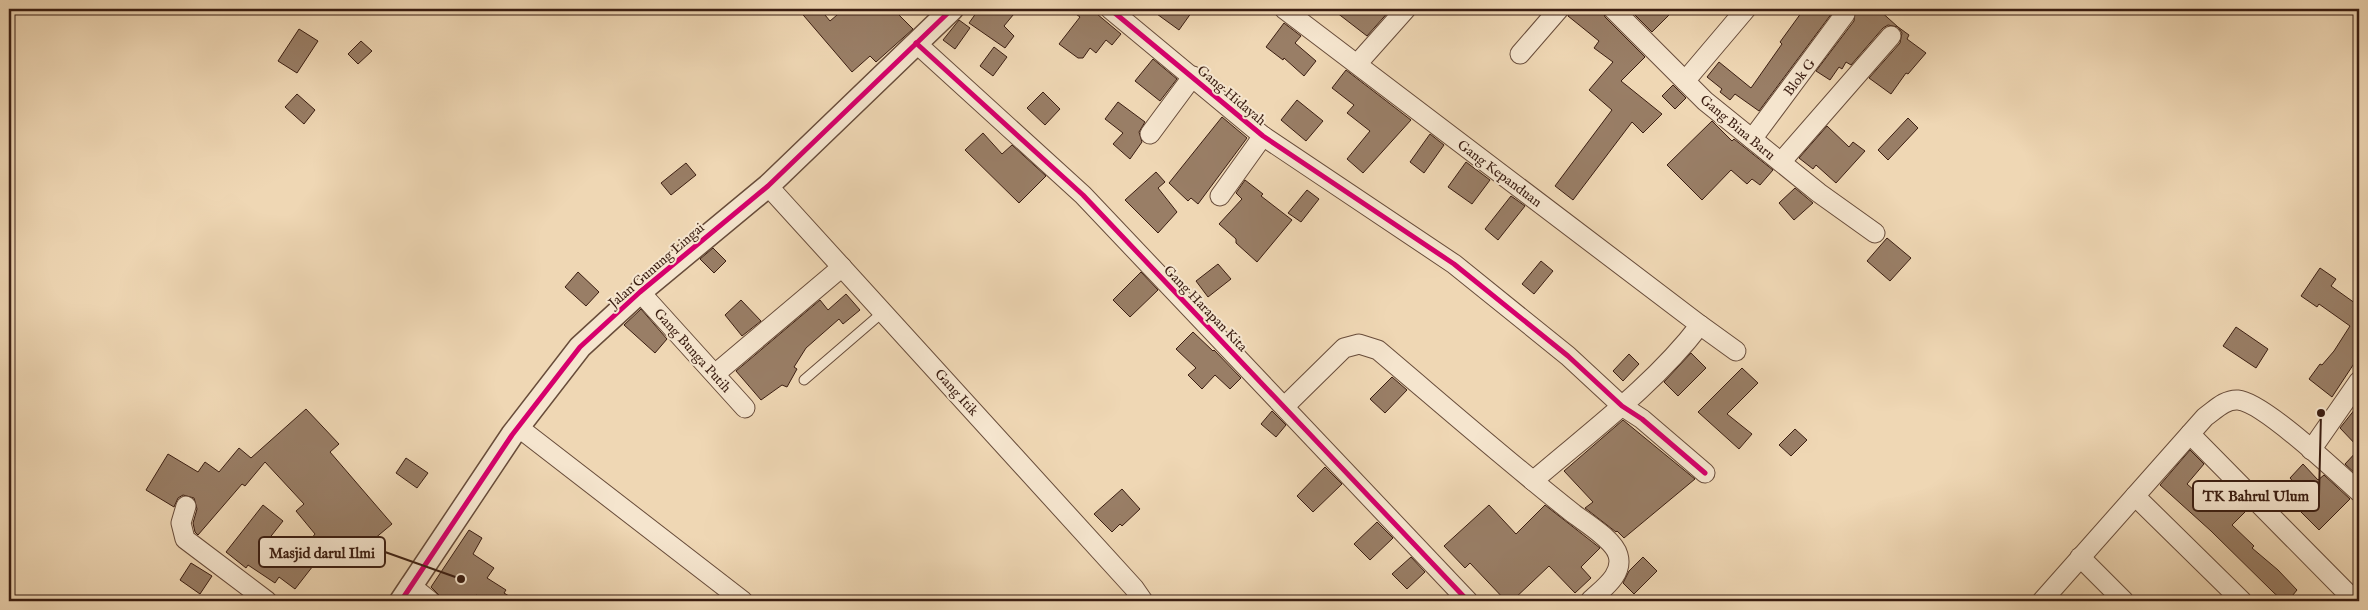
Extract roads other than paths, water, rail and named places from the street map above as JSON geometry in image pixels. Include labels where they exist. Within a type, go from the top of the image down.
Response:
[{"type":"street","name":"Jalan Gunung Lingai","points":[[405,593],[518,427],[580,348],[640,292],[768,186],[952,9]]},
{"type":"street","name":"Gang Hidayah","points":[[1110,9],[1264,136],[1343,192],[1454,264],[1568,356],[1622,406],[1642,419],[1705,472]]},
{"type":"street","name":"Gang Kepanduan","points":[[1284,9],[1736,351]]},
{"type":"street","points":[[1357,64],[1406,9]]},
{"type":"street","points":[[1520,54],[1559,9]]},
{"type":"street","points":[[1686,81],[1746,9]]},
{"type":"street","name":"Gang Bina Baru","points":[[1618,11],[1705,101],[1819,193],[1875,232]]},
{"type":"street","name":"Blok G","points":[[1752,139],[1845,14]]},
{"type":"street","points":[[1781,162],[1891,36]]},
{"type":"street","name":"Gang Harapan Kita","points":[[916,43],[1083,195],[1468,601]]},
{"type":"street","points":[[1150,134],[1193,76]]},
{"type":"street","points":[[1220,196],[1264,136]]},
{"type":"street","name":"Gang Itik","points":[[768,186],[1109,560],[1134,588],[1142,601]]},
{"type":"street","points":[[715,374],[842,267]]},
{"type":"street","name":"Gang Bunga Putih","points":[[640,292],[745,408]]},
{"type":"street","points":[[1533,481],[1622,406],[1688,341],[1700,325]]},
{"type":"street","points":[[1285,406],[1344,348],[1359,344],[1378,350],[1533,481],[1606,539],[1618,553],[1620,565],[1613,579],[1590,601]]},
{"type":"street","points":[[2311,450],[2358,385]]},
{"type":"street","points":[[2042,601],[2205,417],[2224,402],[2239,400],[2259,408],[2359,492]]},
{"type":"street","points":[[518,427],[743,601]]},
{"type":"street","points":[[2190,434],[2355,601]]},
{"type":"street","points":[[2135,496],[2242,601]]},
{"type":"street","points":[[186,506],[181,523],[185,539],[267,601]]},
{"type":"street","points":[[2080,557],[2124,601]]},
{"type":"street","points":[[405,593],[430,601]]},
{"type":"lane","points":[[804,380],[883,312]]},
{"type":"place","name":"TK Bahrul Ulum","points":[[2321,413]]},
{"type":"place","name":"Masjid darul Ilmi","points":[[461,579]]}]
